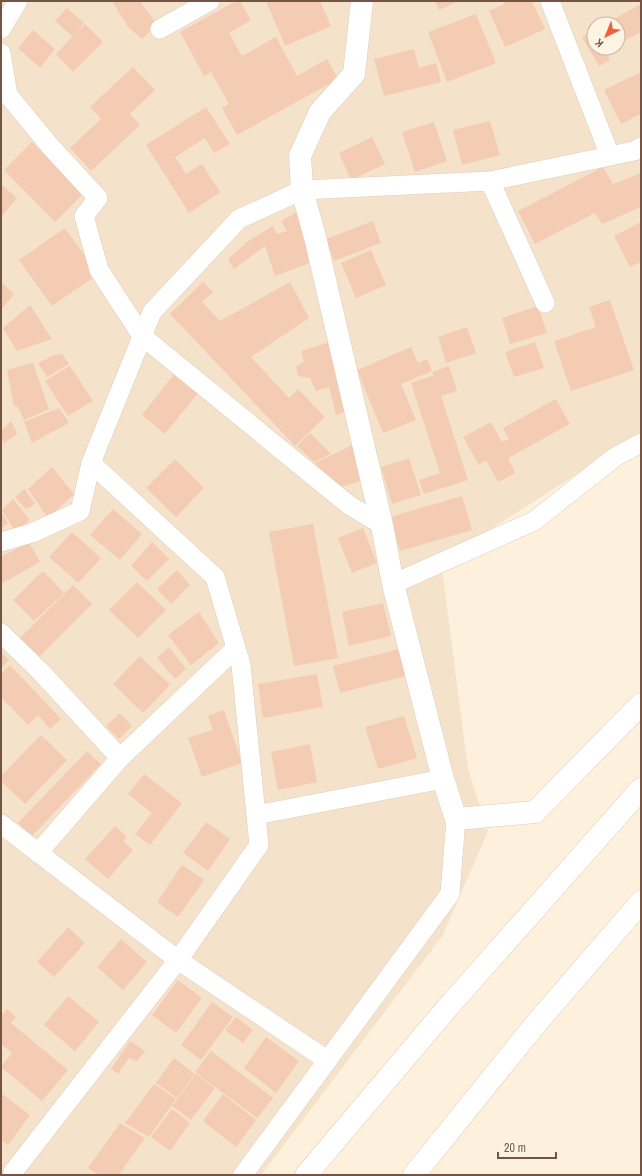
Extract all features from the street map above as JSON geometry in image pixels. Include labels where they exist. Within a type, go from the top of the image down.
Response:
[{"type":"street","points":[[1,29],[18,1]]},
{"type":"street","points":[[160,29],[210,1]]},
{"type":"street","points":[[243,1175],[450,894],[456,819],[443,779],[393,584],[382,524],[315,237],[302,190],[300,156],[320,112],[354,74],[362,1]]},
{"type":"street","points":[[550,1],[610,156]]},
{"type":"street","points":[[1,53],[5,100],[98,198],[84,216],[98,270],[142,336],[349,504],[382,524]]},
{"type":"street","points":[[1,542],[32,533],[80,511],[92,463],[152,312],[239,219],[302,190],[490,181],[634,151],[641,147]]},
{"type":"street","points":[[490,181],[545,303]]},
{"type":"street","points":[[393,584],[534,521],[615,457],[641,443]]},
{"type":"street","points":[[11,1170],[178,960],[260,845],[241,665],[215,577],[92,463]]},
{"type":"street","points":[[1,633],[41,672],[120,758]]},
{"type":"street","points":[[38,853],[120,758],[236,648]]},
{"type":"street","points":[[456,819],[535,812],[641,704]]},
{"type":"street","points":[[256,815],[443,779]]},
{"type":"street","points":[[306,1175],[448,1007],[641,789]]},
{"type":"street","points":[[1,824],[178,960],[328,1060]]},
{"type":"street","points":[[414,1175],[534,1026],[641,902]]},
{"type":"shaded area","points":[[1,1],[641,1],[641,433],[441,561],[468,769],[488,831],[443,935],[261,1175],[1,1175]]},
{"type":"building","points":[[112,1],[140,1],[157,24],[142,39],[128,27]]},
{"type":"building","points":[[236,1],[240,1],[251,20],[229,33],[242,56],[276,37],[297,76],[327,59],[338,79],[237,135],[222,108],[229,104],[211,72],[204,76],[180,32]]},
{"type":"building","points":[[266,1],[320,1],[331,26],[285,46]]},
{"type":"building","points":[[435,1],[459,1],[439,10]]},
{"type":"building","points":[[503,1],[532,1],[545,29],[505,47],[489,11],[504,4]]},
{"type":"building","points":[[641,4],[641,32],[626,40],[626,16],[619,16]]},
{"type":"building","points":[[67,8],[84,23],[73,37],[55,21]]},
{"type":"building","points":[[476,14],[496,63],[447,82],[428,32]]},
{"type":"building","points":[[85,24],[103,42],[73,72],[56,54]]},
{"type":"building","points":[[33,30],[55,49],[40,68],[18,48]]},
{"type":"building","points":[[586,35],[586,44],[582,37]]},
{"type":"building","points":[[414,49],[419,68],[436,63],[441,82],[384,96],[374,59]]},
{"type":"building","points":[[593,56],[608,56],[610,60],[599,66]]},
{"type":"building","points":[[133,67],[155,90],[130,114],[140,125],[91,171],[70,148],[101,119],[90,107]]},
{"type":"building","points":[[641,72],[641,114],[621,124],[604,90]]},
{"type":"building","points":[[206,107],[230,144],[214,153],[205,138],[175,157],[186,174],[202,164],[220,192],[189,213],[146,145]]},
{"type":"building","points":[[490,121],[500,155],[462,165],[453,130]]},
{"type":"building","points":[[434,122],[447,161],[415,172],[402,132]]},
{"type":"building","points":[[372,137],[385,164],[351,180],[339,153]]},
{"type":"building","points":[[32,142],[83,194],[55,222],[4,170]]},
{"type":"building","points":[[603,167],[613,184],[641,173],[641,207],[602,224],[595,213],[535,244],[518,211]]},
{"type":"building","points":[[1,184],[17,198],[1,217]]},
{"type":"building","points":[[300,210],[312,262],[275,276],[265,246],[234,269],[228,259],[248,241],[273,226],[277,234],[287,231],[281,221]]},
{"type":"building","points":[[373,221],[381,243],[334,261],[326,239]]},
{"type":"building","points":[[641,222],[641,262],[630,267],[614,236]]},
{"type":"building","points":[[65,228],[98,274],[52,306],[19,260]]},
{"type":"building","points":[[371,250],[386,285],[356,298],[341,263]]},
{"type":"building","points":[[1,282],[14,294],[1,310]]},
{"type":"building","points":[[203,282],[213,292],[202,302],[220,321],[290,282],[309,318],[251,357],[289,398],[298,389],[325,417],[295,446],[170,314]]},
{"type":"building","points":[[610,300],[634,370],[571,391],[554,341],[596,327],[589,307]]},
{"type":"building","points":[[30,305],[52,339],[17,351],[3,328]]},
{"type":"building","points":[[538,306],[547,333],[510,344],[502,318]]},
{"type":"building","points":[[467,327],[476,353],[446,363],[438,337]]},
{"type":"building","points":[[330,342],[348,411],[336,415],[329,387],[316,391],[310,378],[298,376],[296,366],[304,362],[301,351]]},
{"type":"building","points":[[535,342],[544,368],[514,377],[505,352]]},
{"type":"building","points":[[411,347],[418,363],[427,359],[432,371],[401,384],[416,420],[383,433],[357,370]]},
{"type":"building","points":[[62,354],[69,364],[47,377],[38,363],[55,355]]},
{"type":"building","points":[[33,363],[49,409],[24,420],[18,407],[14,406],[7,370]]},
{"type":"building","points":[[70,366],[93,401],[68,416],[45,381]]},
{"type":"building","points":[[449,366],[457,391],[441,396],[468,480],[424,494],[419,480],[440,473],[411,383],[434,375],[432,372]]},
{"type":"building","points":[[174,374],[198,393],[165,434],[142,415]]},
{"type":"building","points":[[556,399],[570,424],[508,458],[515,473],[498,482],[486,460],[479,465],[463,437],[491,422],[502,442],[509,439],[503,428]]},
{"type":"building","points":[[59,408],[69,423],[32,443],[24,422]]},
{"type":"building","points":[[11,421],[17,434],[4,443],[1,437],[1,431]]},
{"type":"building","points":[[310,433],[331,454],[314,462],[297,446]]},
{"type":"building","points":[[355,444],[363,480],[338,488],[315,463]]},
{"type":"building","points":[[409,458],[421,495],[392,504],[381,467]]},
{"type":"building","points":[[175,459],[204,488],[176,517],[146,488]]},
{"type":"building","points":[[52,467],[74,494],[48,518],[28,489]]},
{"type":"building","points":[[25,489],[35,504],[26,509],[15,497]]},
{"type":"building","points":[[462,496],[472,530],[400,551],[390,517]]},
{"type":"building","points":[[13,499],[30,520],[15,531],[2,510]]},
{"type":"building","points":[[113,509],[142,534],[120,560],[90,535]]},
{"type":"building","points":[[1,512],[8,523],[1,529]]},
{"type":"building","points":[[313,524],[338,658],[294,666],[269,532]]},
{"type":"building","points":[[363,528],[377,563],[352,573],[338,538]]},
{"type":"building","points":[[72,532],[101,558],[78,583],[49,557]]},
{"type":"building","points":[[29,542],[40,562],[1,584],[1,557]]},
{"type":"building","points":[[152,542],[169,559],[147,581],[131,566]]},
{"type":"building","points":[[177,570],[190,585],[171,604],[157,589]]},
{"type":"building","points":[[43,571],[64,593],[34,621],[13,600]]},
{"type":"building","points":[[137,582],[166,610],[138,638],[109,610]]},
{"type":"building","points":[[73,585],[92,604],[39,657],[20,638]]},
{"type":"building","points":[[383,603],[391,636],[349,646],[342,612]]},
{"type":"building","points":[[199,612],[219,643],[191,665],[168,635]]},
{"type":"building","points":[[169,647],[186,669],[175,679],[157,658]]},
{"type":"building","points":[[399,649],[406,676],[340,693],[333,666]]},
{"type":"building","points":[[1,653],[9,660],[1,668]]},
{"type":"building","points":[[140,656],[170,685],[143,713],[113,684]]},
{"type":"building","points":[[10,665],[61,719],[50,729],[38,715],[28,725],[1,697],[1,674]]},
{"type":"building","points":[[317,674],[323,707],[263,718],[258,684]]},
{"type":"building","points":[[224,710],[242,763],[202,777],[188,738],[213,730],[208,716]]},
{"type":"building","points":[[120,713],[132,726],[119,739],[106,726]]},
{"type":"building","points":[[404,716],[417,758],[378,769],[365,727]]},
{"type":"building","points":[[41,735],[67,760],[25,804],[1,781],[1,776]]},
{"type":"building","points":[[310,744],[317,782],[278,790],[271,752]]},
{"type":"building","points":[[87,751],[101,764],[32,836],[18,823]]},
{"type":"building","points":[[144,774],[182,803],[150,845],[135,834],[152,813],[128,794]]},
{"type":"building","points":[[206,822],[230,839],[208,871],[183,853]]},
{"type":"building","points":[[115,826],[127,837],[123,841],[133,850],[108,879],[85,859]]},
{"type":"building","points":[[182,865],[204,880],[178,917],[157,902]]},
{"type":"building","points":[[68,927],[85,943],[54,977],[37,962]]},
{"type":"building","points":[[121,939],[147,962],[123,990],[97,967]]},
{"type":"building","points":[[178,980],[202,998],[176,1033],[152,1015]]},
{"type":"building","points":[[68,996],[99,1022],[75,1051],[44,1025]]},
{"type":"building","points":[[212,1002],[233,1017],[201,1060],[181,1045]]},
{"type":"building","points":[[7,1009],[16,1017],[11,1023],[68,1070],[42,1101],[1,1067],[12,1053],[1,1044],[1,1016]]},
{"type":"building","points":[[236,1017],[253,1030],[243,1043],[225,1030]]},
{"type":"building","points":[[266,1037],[299,1061],[276,1093],[244,1068]]},
{"type":"building","points":[[130,1041],[145,1051],[137,1061],[129,1058],[118,1074],[111,1069]]},
{"type":"building","points":[[211,1051],[273,1098],[257,1118],[195,1072]]},
{"type":"building","points":[[174,1058],[195,1074],[177,1098],[156,1083]]},
{"type":"building","points":[[196,1074],[215,1088],[191,1120],[172,1106]]},
{"type":"building","points":[[154,1084],[176,1099],[149,1137],[125,1123]]},
{"type":"building","points":[[1,1093],[30,1115],[8,1145],[1,1140]]},
{"type":"building","points":[[223,1094],[256,1120],[236,1147],[203,1121]]},
{"type":"building","points":[[172,1109],[190,1123],[170,1151],[151,1137]]},
{"type":"building","points":[[120,1123],[145,1138],[119,1175],[98,1175],[88,1168]]}]
